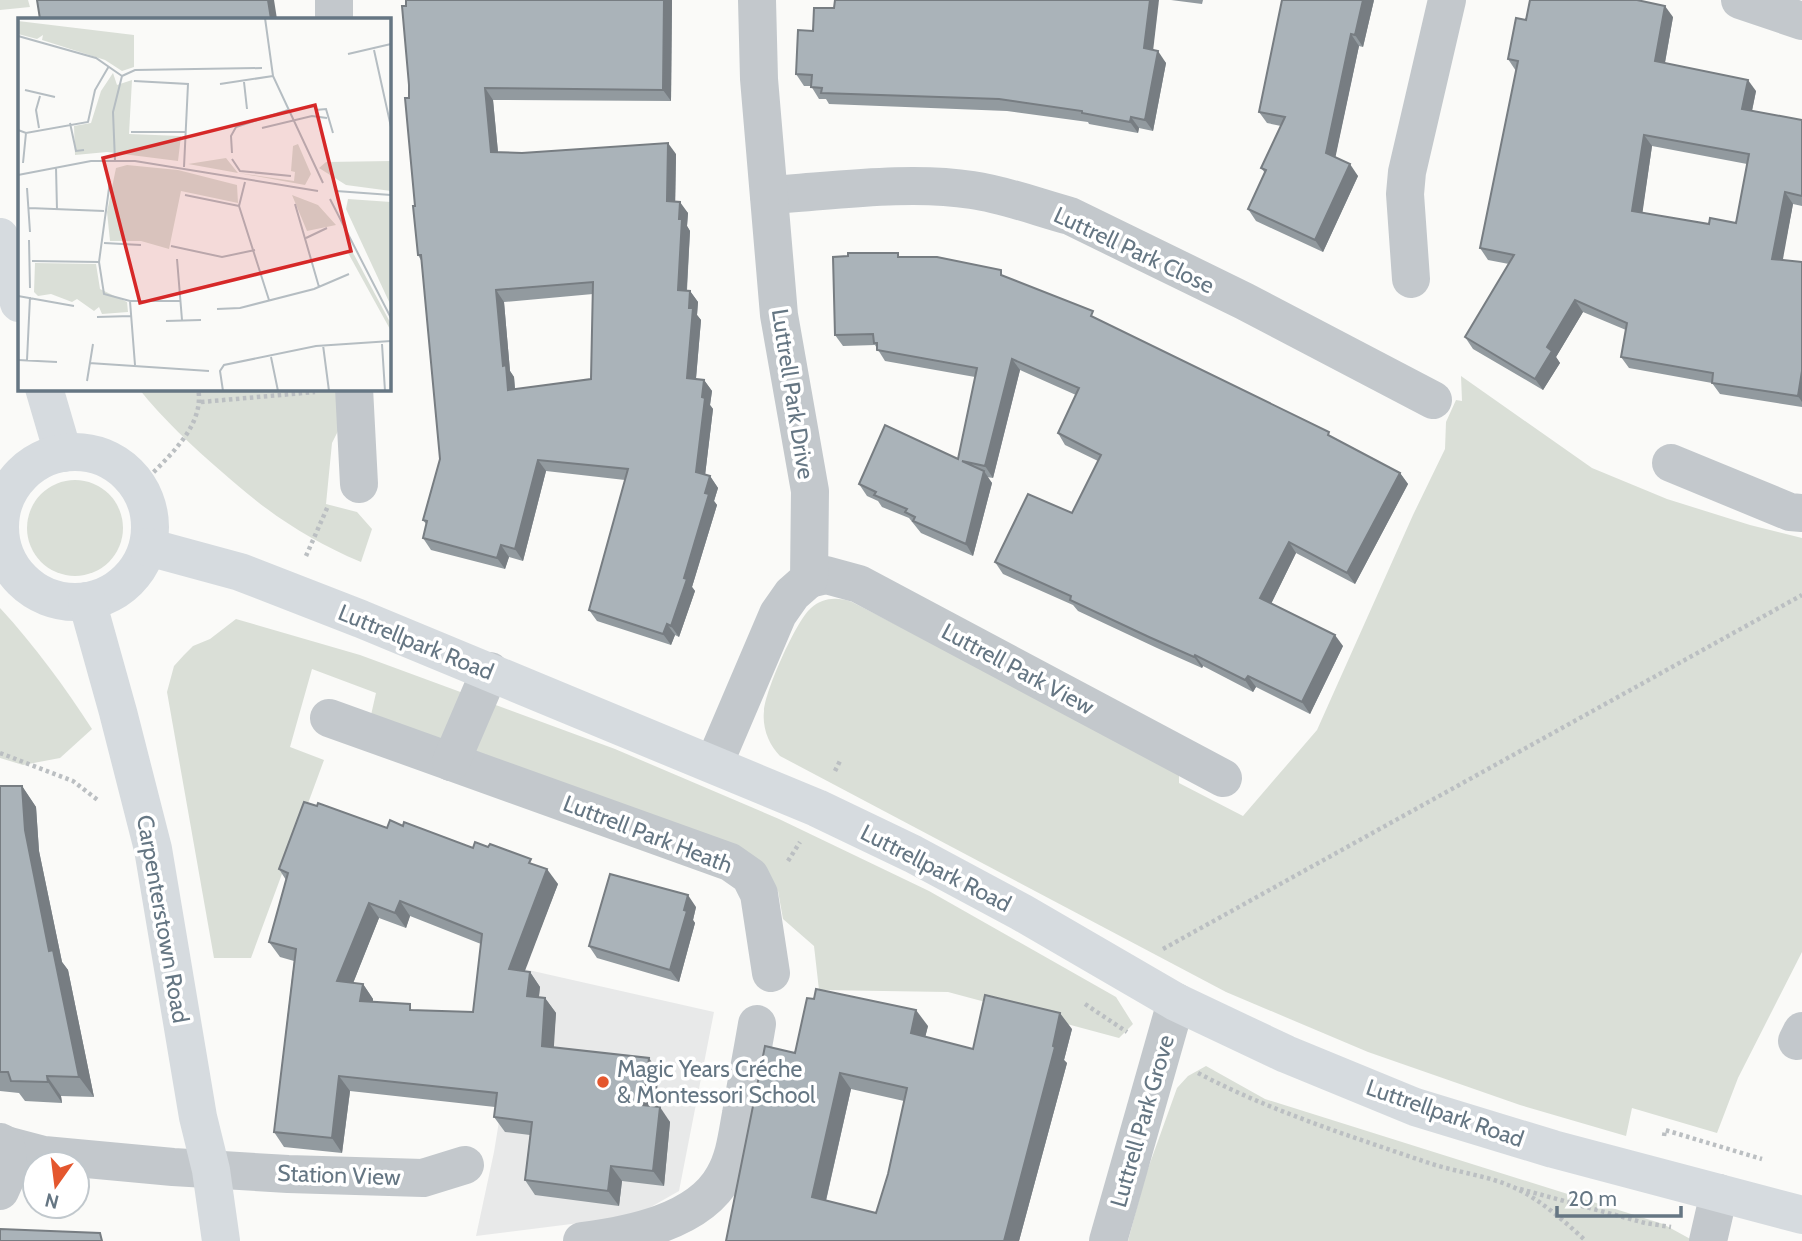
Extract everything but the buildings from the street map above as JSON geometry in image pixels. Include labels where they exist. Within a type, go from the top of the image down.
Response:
[{"type":"street","points":[[334,0],[334,18]]},
{"type":"street","name":"Luttrell Park Drive","points":[[757,0],[759,79],[779,315],[810,491],[808,579]]},
{"type":"street","points":[[1410,279],[1405,194],[1407,172],[1447,0]]},
{"type":"street","points":[[1740,0],[1802,20]]},
{"type":"street","name":"Luttrell Park Close","points":[[769,195],[913,187],[972,190],[998,194],[1070,216],[1222,290],[1433,400]]},
{"type":"street","points":[[0,237],[18,300]]},
{"type":"street","points":[[45,390],[63,453]]},
{"type":"street","points":[[339,390],[359,484]]},
{"type":"street","points":[[63,453],[88,453],[108,459],[125,471],[139,487],[147,506],[150,527],[148,547],[139,567],[125,583],[107,594],[87,601],[63,601],[40,593],[20,578],[7,559],[0,535],[1,511],[9,490],[23,472],[42,460],[63,453]]},
{"type":"street","points":[[1671,463],[1790,512],[1802,513]]},
{"type":"street","name":"Luttrellpark Road","points":[[148,547],[240,572],[490,671],[817,808],[914,854],[1176,1002],[1286,1054],[1415,1107],[1553,1149],[1802,1215]]},
{"type":"street","name":"Luttrell Park View","points":[[808,579],[825,575],[859,584],[1223,778]]},
{"type":"street","points":[[715,764],[778,614],[792,594],[808,579]]},
{"type":"street","name":"Carpenterstown Road","points":[[87,601],[153,849],[198,1117],[211,1170],[221,1241]]},
{"type":"street","points":[[451,762],[490,671]]},
{"type":"street","name":"Luttrell Park Heath","points":[[330,718],[730,862],[750,876],[759,894],[771,973]]},
{"type":"street","name":"Luttrell Park Grove","points":[[1108,1241],[1176,1002]]},
{"type":"street","points":[[582,1241],[648,1228],[674,1218],[697,1205],[723,1179],[733,1158],[757,1024]]},
{"type":"street","points":[[0,1191],[9,1171],[3,1143]]},
{"type":"street","name":"Station View","points":[[3,1143],[44,1156],[211,1170],[423,1178],[465,1165]]},
{"type":"street","points":[[1708,1240],[1719,1193]]},
{"type":"path","points":[[139,487],[184,439],[201,402],[198,390]]},
{"type":"path","points":[[201,402],[339,390]]},
{"type":"path","points":[[293,593],[331,499],[359,484]]},
{"type":"path","points":[[1123,971],[1802,595]]},
{"type":"path","points":[[0,753],[73,781],[101,803]]},
{"type":"path","points":[[1085,1004],[1161,1053],[1228,1089],[1337,1131],[1430,1164],[1645,1223],[1680,1228],[1708,1240]]},
{"type":"path","points":[[1665,1130],[1765,1161]]},
{"type":"path","points":[[1513,1187],[1566,1222],[1586,1241]]},
{"type":"shaded area","points":[[0,0],[28,0],[30,7],[0,10]]},
{"type":"shaded area","points":[[1461,376],[1592,468],[1667,499],[1802,538],[1802,952],[1738,1078],[1717,1133],[1632,1108],[1626,1136],[1520,1105],[1368,1052],[1226,992],[780,756],[767,736],[764,724],[766,701],[775,673],[797,627],[816,604],[841,599],[852,602],[1179,770],[1179,783],[1243,816],[1317,730],[1445,449],[1446,422],[1456,400],[1462,401]]},
{"type":"shaded area","points":[[140,390],[336,390],[339,429],[332,443],[326,504],[357,512],[372,529],[361,562],[305,534],[255,500],[158,411]]},
{"type":"shaded area","points":[[75,480],[94,483],[109,494],[120,509],[123,528],[120,547],[109,562],[94,573],[75,576],[56,573],[41,562],[30,547],[27,528],[30,509],[41,494],[56,483]]},
{"type":"shaded area","points":[[0,608],[49,667],[92,729],[60,758],[23,765],[0,758]]},
{"type":"shaded area","points":[[236,619],[360,655],[615,749],[779,819],[929,891],[1116,997],[1133,1024],[1119,1038],[948,992],[819,990],[814,946],[783,919],[778,891],[371,715],[376,693],[312,669],[290,747],[324,760],[251,958],[214,958],[167,692],[174,666],[184,655],[193,646],[210,639]]},
{"type":"shaded area","name":"Magic Years Créche & Montessori School","points":[[524,969],[714,1012],[679,1191],[635,1216],[476,1236],[494,1152]]},
{"type":"shaded area","points":[[1206,1066],[1265,1099],[1663,1224],[1694,1241],[1128,1241],[1145,1177],[1177,1088],[1188,1076]]},
{"type":"place","name":"Magic Years Créche & Montessori School","points":[[603,1082]]}]
